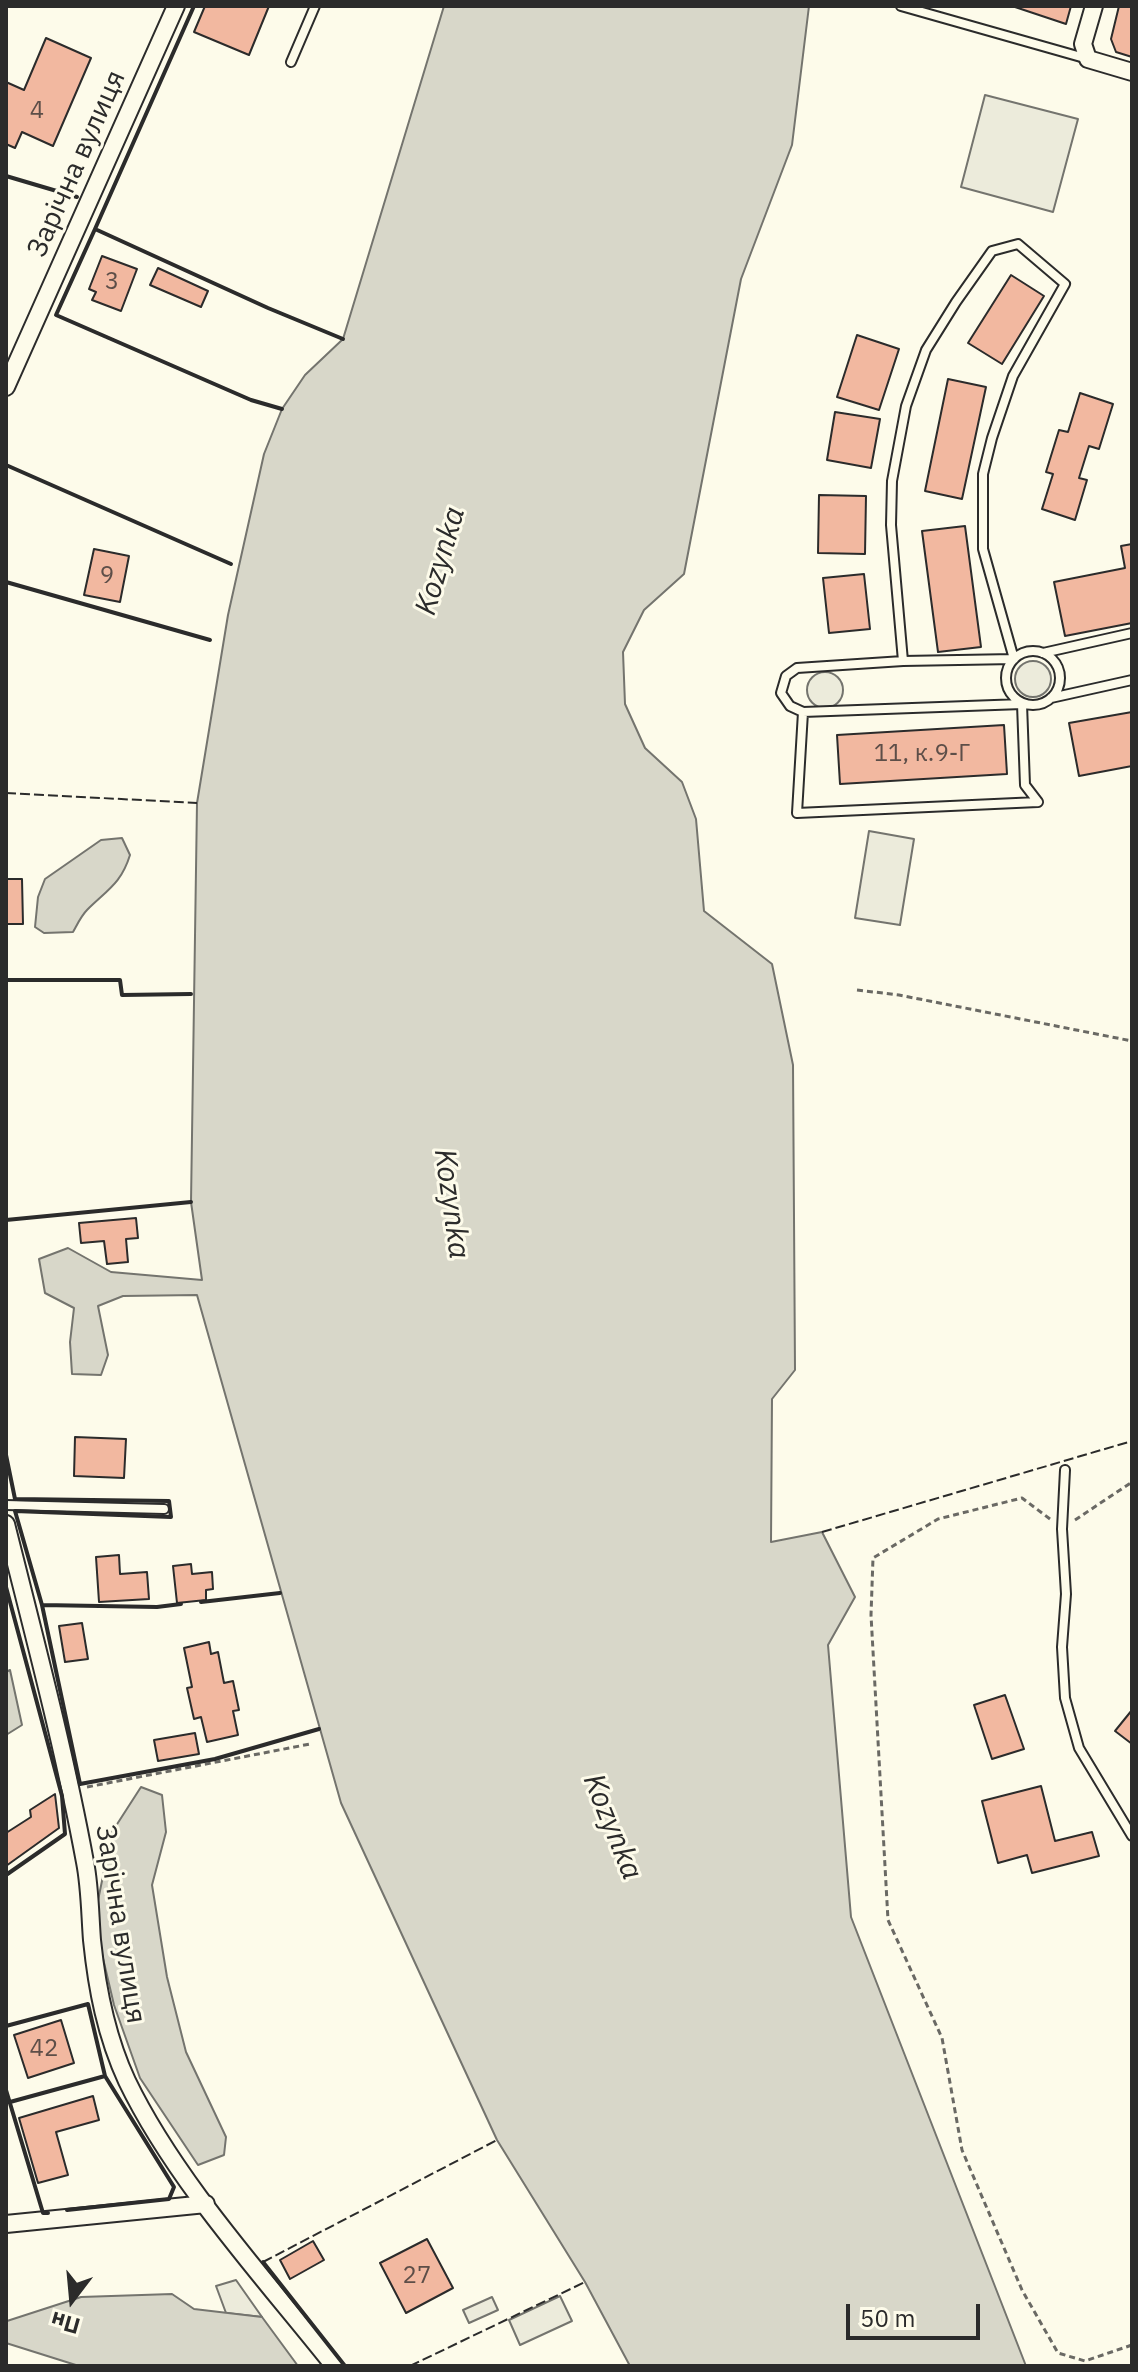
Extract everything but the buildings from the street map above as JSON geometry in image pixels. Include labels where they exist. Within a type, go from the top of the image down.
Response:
[{"type":"street","name":"Зарічна вулиця","points":[[6,387],[176,6]]},
{"type":"street","points":[[1094,6],[1083,44],[1088,59],[1132,72]]},
{"type":"street","name":"Зарічна вулиця","points":[[6,1524],[72,1790],[86,1867],[101,2003],[114,2049],[127,2081],[157,2136],[206,2204],[334,2366]]},
{"type":"street","points":[[6,2224],[206,2204]]},
{"type":"lane","points":[[291,62],[315,6]]},
{"type":"lane","points":[[901,6],[1088,59]]},
{"type":"lane","points":[[803,712],[797,813],[1038,802],[1025,785],[1022,704],[1010,692],[1007,683],[1007,674],[1014,659],[983,549],[983,474],[992,438],[1013,376],[1065,284],[1018,244],[992,251],[956,302],[926,350],[906,406],[892,481],[891,525],[903,661]]},
{"type":"lane","points":[[1132,633],[1043,653],[1029,652],[1014,659],[903,661],[797,668],[786,676],[781,693],[790,706],[803,712],[1038,705],[1051,699],[1132,680]]},
{"type":"lane","points":[[1043,653],[1057,665],[1060,674],[1060,683],[1051,699]]},
{"type":"lane","points":[[1065,1470],[1062,1529],[1066,1594],[1062,1647],[1065,1698],[1079,1748],[1132,1836]]},
{"type":"lane","points":[[6,1505],[164,1509]]},
{"type":"path","points":[[857,990],[899,995],[1132,1041]]},
{"type":"path","points":[[1132,1482],[1062,1529],[1022,1498],[938,1519],[873,1558],[871,1615],[888,1920],[942,2038],[962,2150],[1022,2290],[1058,2353],[1085,2361],[1132,2345]]},
{"type":"path","points":[[72,1790],[310,1744]]},
{"type":"shaded area","points":[[985,95],[1078,119],[1053,212],[961,187]]},
{"type":"shaded area","points":[[1033,661],[1046,666],[1051,679],[1046,692],[1033,697],[1020,692],[1015,679],[1020,666]]},
{"type":"shaded area","points":[[825,672],[838,677],[843,690],[838,703],[825,708],[812,703],[807,690],[812,677]]},
{"type":"shaded area","points":[[869,831],[914,839],[900,925],[855,918]]},
{"type":"shaded area","points":[[236,2280],[262,2317],[226,2313],[216,2286]]},
{"type":"shaded area","points":[[560,2296],[572,2321],[520,2345],[509,2320]]},
{"type":"shaded area","points":[[492,2297],[498,2310],[469,2323],[463,2310]]},
{"type":"water","name":"Kozynka","points":[[444,6],[809,6],[792,145],[741,279],[684,574],[644,610],[623,652],[625,704],[645,748],[682,782],[696,819],[704,911],[772,964],[793,1065],[795,1370],[772,1399],[771,1542],[822,1532],[855,1597],[828,1645],[851,1917],[1026,2366],[630,2366],[585,2282],[497,2140],[341,1803],[197,1295],[123,1296],[98,1306],[108,1355],[101,1375],[72,1374],[70,1342],[74,1308],[45,1293],[39,1259],[68,1248],[111,1272],[202,1280],[191,1202],[197,803],[228,615],[264,454],[282,409],[305,375],[343,339]]},
{"type":"water","points":[[122,838],[130,855],[122,873],[113,886],[85,912],[73,932],[44,933],[35,927],[38,897],[45,879],[101,840]]},
{"type":"water","points":[[10,1670],[22,1725],[6,1735],[6,1672]]},
{"type":"water","points":[[141,1787],[162,1795],[166,1832],[152,1885],[167,1977],[186,2052],[226,2137],[224,2155],[198,2165],[140,2078],[114,2005],[94,1920],[112,1832]]},
{"type":"water","points":[[172,2294],[194,2309],[262,2317],[298,2366],[79,2366],[6,2343],[7,2321],[81,2297]]},
{"type":"fence","points":[[6,793],[197,803]]},
{"type":"fence","points":[[822,1532],[1132,1441]]},
{"type":"fence","points":[[263,2262],[497,2140]]},
{"type":"fence","points":[[410,2366],[585,2282]]},
{"type":"wall","points":[[95,229],[194,6]]},
{"type":"wall","points":[[6,176],[77,197]]},
{"type":"wall","points":[[282,409],[251,400],[56,315],[95,229],[343,339]]},
{"type":"wall","points":[[6,465],[231,564]]},
{"type":"wall","points":[[6,582],[210,640]]},
{"type":"wall","points":[[6,980],[120,980],[122,995],[191,994]]},
{"type":"wall","points":[[6,1220],[191,1202]]},
{"type":"wall","points":[[6,1455],[15,1499],[169,1501],[171,1517],[15,1511],[42,1605]]},
{"type":"wall","points":[[6,1587],[62,1796],[65,1834],[6,1875]]},
{"type":"wall","points":[[201,1602],[280,1593]]},
{"type":"wall","points":[[181,1604],[157,1607],[42,1605],[80,1784],[215,1759],[319,1729]]},
{"type":"wall","points":[[6,2026],[88,2004],[105,2076],[174,2187],[169,2199],[67,2210]]},
{"type":"wall","points":[[10,2102],[105,2076]]},
{"type":"wall","points":[[6,2090],[43,2213],[48,2213]]},
{"type":"wall","points":[[263,2262],[345,2366]]}]
